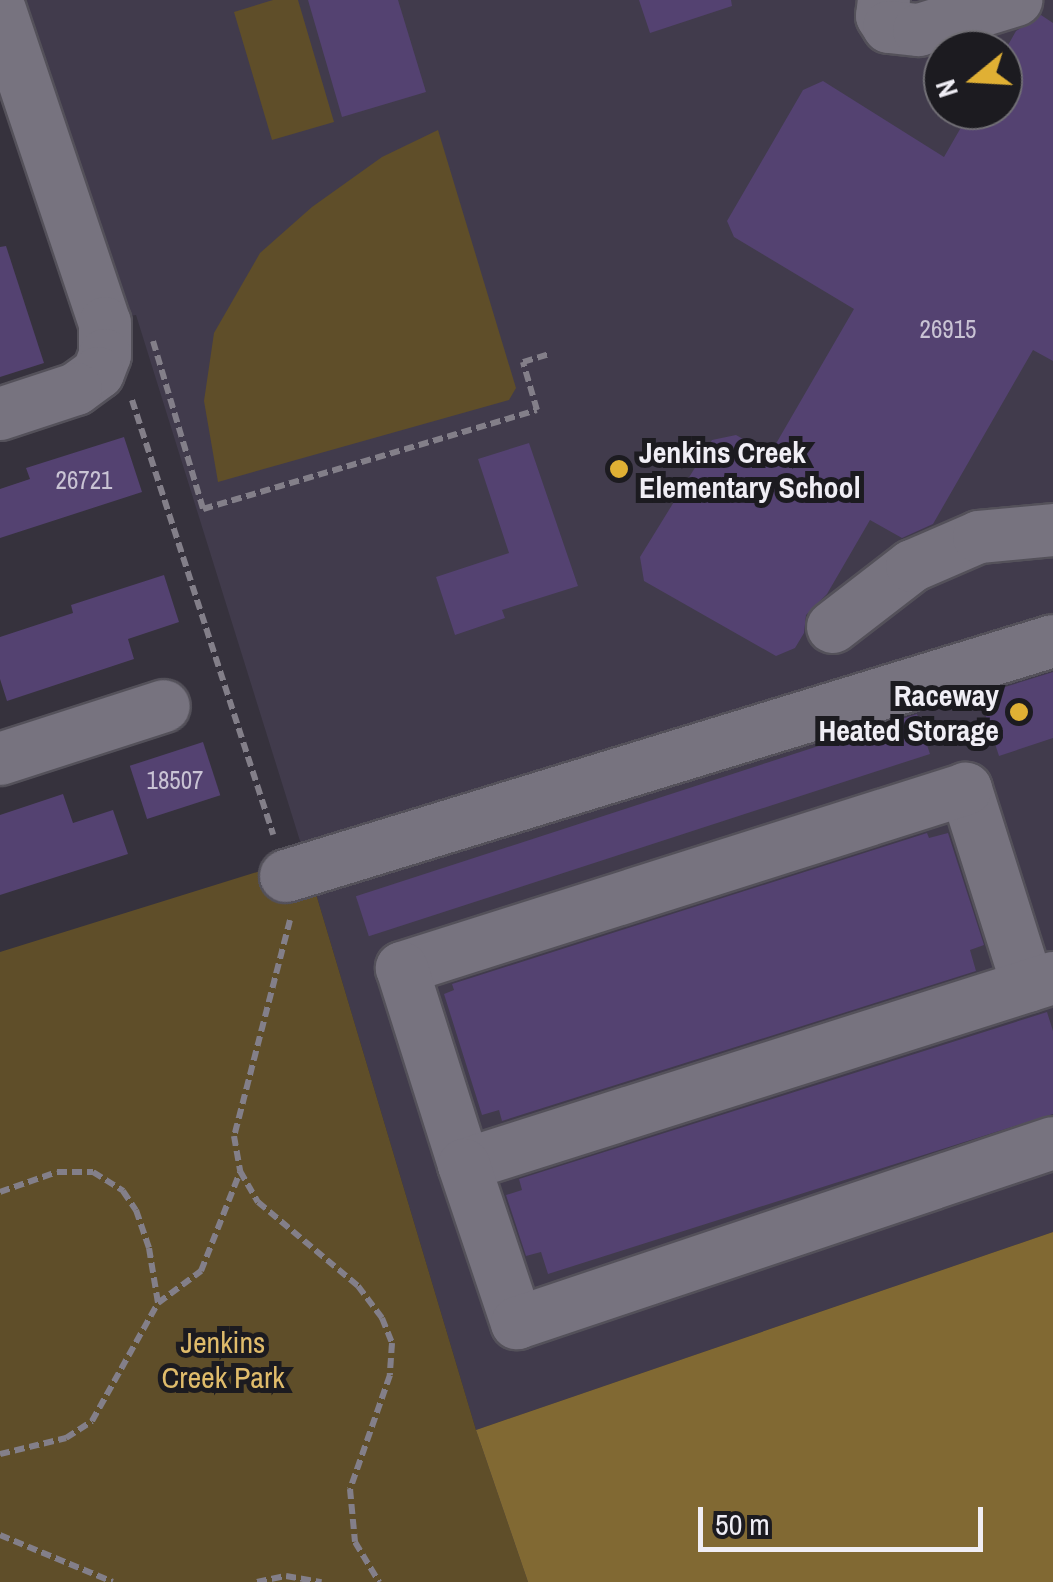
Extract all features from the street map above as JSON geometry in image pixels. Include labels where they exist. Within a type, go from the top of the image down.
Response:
[{"type":"street","points":[[884,0],[882,16],[888,27],[919,30],[1016,0]]},
{"type":"street","points":[[0,10],[102,348],[76,389],[0,414]]},
{"type":"street","points":[[833,627],[912,566],[979,536],[1053,530]]},
{"type":"street","points":[[286,876],[1053,641]]},
{"type":"street","points":[[0,759],[164,706]]},
{"type":"street","points":[[464,1165],[1041,982],[966,789],[402,968],[464,1165],[517,1323],[1053,1143]]},
{"type":"path","points":[[380,1582],[355,1542],[350,1489],[390,1375],[392,1343],[382,1318],[358,1286],[258,1202],[240,1171],[234,1136],[290,926],[286,876],[136,409],[102,348],[144,312],[203,509],[537,410],[523,362],[550,354]]},
{"type":"path","points":[[0,1454],[66,1438],[92,1421],[158,1302],[201,1271],[240,1171]]},
{"type":"path","points":[[0,1192],[57,1172],[92,1172],[123,1191],[136,1210],[149,1248],[158,1302]]},
{"type":"path","points":[[0,1535],[113,1582]]},
{"type":"path","points":[[257,1582],[286,1576],[321,1582]]},
{"type":"shaded area","name":"Jenkins Creek Elementary School","points":[[25,0],[1053,0],[1053,1232],[476,1430],[305,857],[136,315],[123,317]]},
{"type":"shaded area","points":[[1053,1232],[1053,1582],[528,1582],[476,1430]]},
{"type":"green space","points":[[273,0],[298,0],[334,122],[272,140],[234,12]]},
{"type":"green space","points":[[438,130],[516,388],[509,400],[218,482],[204,401],[214,333],[260,253],[312,207],[382,157]]},
{"type":"green space","name":"Jenkins Creek Park","points":[[305,857],[476,1430],[528,1582],[0,1582],[0,952]]},
{"type":"building","points":[[308,0],[398,0],[426,92],[342,117]]},
{"type":"building","points":[[639,0],[731,0],[732,6],[650,33]]},
{"type":"building","points":[[1041,15],[1053,23],[1053,361],[1033,350],[933,524],[902,538],[870,520],[827,594],[806,615],[804,633],[795,648],[776,656],[644,581],[640,557],[712,440],[736,435],[770,454],[854,309],[734,237],[727,221],[803,90],[823,81],[944,157],[960,130],[1023,130],[1023,30],[1018,30]]},
{"type":"building","points":[[6,246],[44,363],[0,377],[0,247]]},
{"type":"building","points":[[124,437],[142,492],[0,538],[0,489],[30,479],[26,468]]},
{"type":"building","points":[[529,443],[578,586],[502,610],[505,618],[455,635],[436,577],[509,553],[478,459]]},
{"type":"building","points":[[164,575],[179,622],[128,639],[134,659],[7,701],[0,679],[0,637],[73,613],[71,605]]},
{"type":"building","name":"Raceway Heated Storage","points":[[1053,672],[1053,738],[999,756],[979,695]]},
{"type":"building","points":[[917,714],[930,754],[369,936],[356,896]]},
{"type":"building","points":[[203,742],[220,795],[147,819],[130,766]]},
{"type":"building","points":[[63,794],[73,823],[113,810],[128,854],[0,895],[0,815]]},
{"type":"building","points":[[927,833],[929,838],[948,833],[984,945],[970,950],[976,971],[502,1121],[499,1110],[482,1115],[444,994],[454,990],[452,984]]},
{"type":"building","points":[[1047,1012],[1053,1031],[1053,1114],[548,1274],[541,1252],[526,1256],[506,1195],[522,1190],[519,1179]]},
{"type":"place","name":"Jenkins Creek Elementary School","points":[[619,469]]},
{"type":"place","name":"Raceway Heated Storage","points":[[1019,712]]}]
